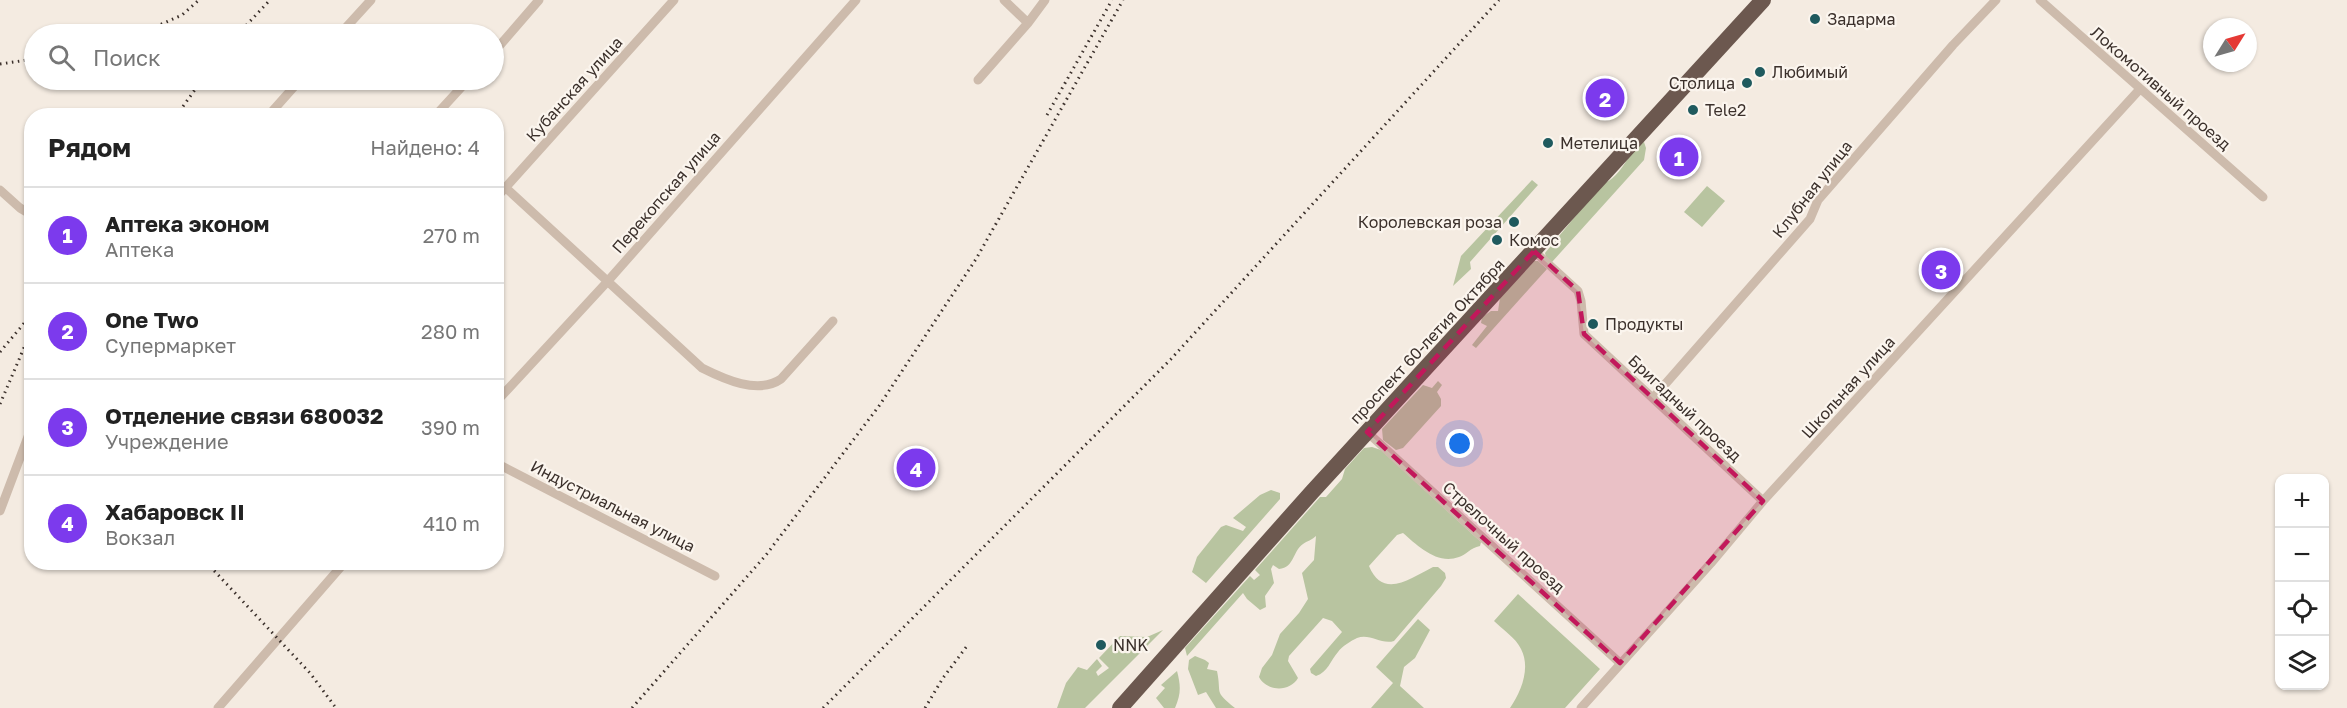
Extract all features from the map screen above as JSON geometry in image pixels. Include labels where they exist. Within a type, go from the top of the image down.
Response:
[{"type":"highway","name":"проспект 60-летия Октября","points":[[1120,708],[1367,432],[1763,0]]},
{"type":"street","points":[[349,24],[371,0]]},
{"type":"street","points":[[504,40],[539,0]]},
{"type":"street","name":"Кубанская улица","points":[[506,188],[674,0]]},
{"type":"street","name":"Перекопская улица","points":[[504,393],[607,282],[856,0]]},
{"type":"street","points":[[1004,0],[1028,23]]},
{"type":"street","points":[[978,80],[1045,0]]},
{"type":"street","name":"Клубная улица","points":[[1653,398],[1810,219],[1818,200],[1825,191],[1953,45],[1996,0]]},
{"type":"street","name":"Локомотивный проезд","points":[[2040,0],[2263,198]]},
{"type":"street","name":"Школьная улица","points":[[1581,708],[1711,563],[1763,501],[2140,88]]},
{"type":"street","points":[[275,108],[291,90]]},
{"type":"street","points":[[442,108],[459,90]]},
{"type":"street","points":[[506,188],[702,368],[736,382],[768,386],[774,384],[833,321]]},
{"type":"street","points":[[0,190],[24,210]]},
{"type":"street","name":"Бригадный проезд","points":[[1534,250],[1578,291],[1584,334],[1763,501]]},
{"type":"street","name":"Стрелочный проезд","points":[[1367,432],[1620,663]]},
{"type":"street","points":[[0,511],[24,447]]},
{"type":"street","name":"Индустриальная улица","points":[[504,467],[715,576]]},
{"type":"street","points":[[218,708],[338,570]]},
{"type":"highlighted area","points":[[1534,251],[1578,291],[1584,334],[1763,501],[1620,663],[1367,432]]},
{"type":"green space","points":[[1644,142],[1646,148],[1644,160],[1552,262],[1545,253],[1602,184],[1616,175],[1634,150]]},
{"type":"green space","points":[[1532,180],[1538,185],[1470,262],[1471,269],[1453,286],[1461,256]]},
{"type":"green space","points":[[1707,186],[1725,201],[1702,227],[1684,212]]},
{"type":"green space","points":[[1534,261],[1538,261],[1547,269],[1476,348],[1472,345],[1487,326],[1481,323],[1482,317],[1491,311],[1498,311],[1500,298]]},
{"type":"green space","points":[[1438,381],[1442,385],[1437,392],[1441,399],[1441,406],[1403,448],[1396,450],[1383,440],[1382,429],[1423,385],[1432,388]]},
{"type":"green space","points":[[1372,447],[1381,450],[1481,542],[1480,546],[1459,557],[1443,558],[1428,553],[1403,533],[1397,535],[1369,566],[1375,576],[1382,582],[1398,583],[1433,567],[1438,567],[1445,573],[1446,578],[1441,586],[1394,641],[1357,638],[1342,648],[1326,669],[1316,676],[1311,673],[1310,669],[1342,632],[1332,621],[1323,618],[1289,656],[1288,661],[1298,678],[1290,686],[1273,688],[1259,677],[1262,668],[1272,655],[1280,634],[1308,599],[1302,573],[1314,560],[1316,536],[1299,547],[1291,562],[1284,568],[1279,569],[1273,565],[1271,569],[1274,583],[1265,596],[1266,607],[1260,610],[1243,593],[1187,656],[1185,648],[1250,576],[1254,580],[1260,575],[1255,570],[1320,497],[1326,497],[1342,479],[1345,469],[1364,448]]},
{"type":"green space","points":[[1271,490],[1280,493],[1280,499],[1206,583],[1192,572],[1197,557],[1221,527],[1226,525],[1243,531],[1246,527],[1233,518],[1260,495]]},
{"type":"green space","points":[[1518,594],[1600,669],[1565,708],[1510,708],[1523,680],[1524,656],[1516,641],[1494,621]]},
{"type":"green space","points":[[1418,619],[1430,630],[1415,658],[1404,667],[1400,686],[1424,708],[1371,708],[1393,683],[1376,667]]},
{"type":"green space","points":[[1163,630],[1085,708],[1057,708],[1066,683],[1078,667],[1087,670],[1097,659],[1102,666],[1096,672],[1098,676],[1109,668],[1099,658],[1120,636],[1147,637]]},
{"type":"green space","points":[[1195,656],[1209,663],[1207,669],[1217,671],[1221,695],[1235,708],[1216,708],[1206,692],[1198,695],[1188,669],[1189,660]]},
{"type":"green space","points":[[1177,671],[1180,690],[1177,703],[1175,708],[1164,708],[1156,698],[1165,688],[1161,685]]},
{"type":"railway","points":[[162,24],[182,15],[199,0]]},
{"type":"railway","points":[[247,24],[270,0]]},
{"type":"railway","points":[[1047,115],[1112,0]]},
{"type":"railway","points":[[632,708],[766,555],[879,406],[976,259],[1123,0]]},
{"type":"railway","points":[[823,708],[1171,359],[1499,0]]},
{"type":"railway","points":[[0,64],[24,60]]},
{"type":"railway","points":[[182,108],[195,90]]},
{"type":"railway","points":[[0,352],[24,323]]},
{"type":"railway","points":[[0,404],[24,348]]},
{"type":"railway","points":[[213,570],[310,673],[336,708]]},
{"type":"railway","points":[[925,708],[943,678],[967,646]]},
{"type":"place","name":"Задарма","points":[[1815,19]]},
{"type":"place","name":"Любимый","points":[[1760,72]]},
{"type":"place","name":"Столица","points":[[1747,83]]},
{"type":"place","name":"One Two","points":[[1605,98]]},
{"type":"place","name":"Tele2","points":[[1693,110]]},
{"type":"place","name":"Метелица","points":[[1548,143]]},
{"type":"place","name":"Аптека эконом","points":[[1679,157]]},
{"type":"place","name":"Королевская роза","points":[[1514,222]]},
{"type":"place","name":"Комос","points":[[1497,240]]},
{"type":"place","name":"Отделение связи 680032","points":[[1941,270]]},
{"type":"place","name":"Продукты","points":[[1593,324]]},
{"type":"place","name":"Хабаровск II","points":[[916,468]]},
{"type":"place","name":"NNK","points":[[1101,645]]}]
